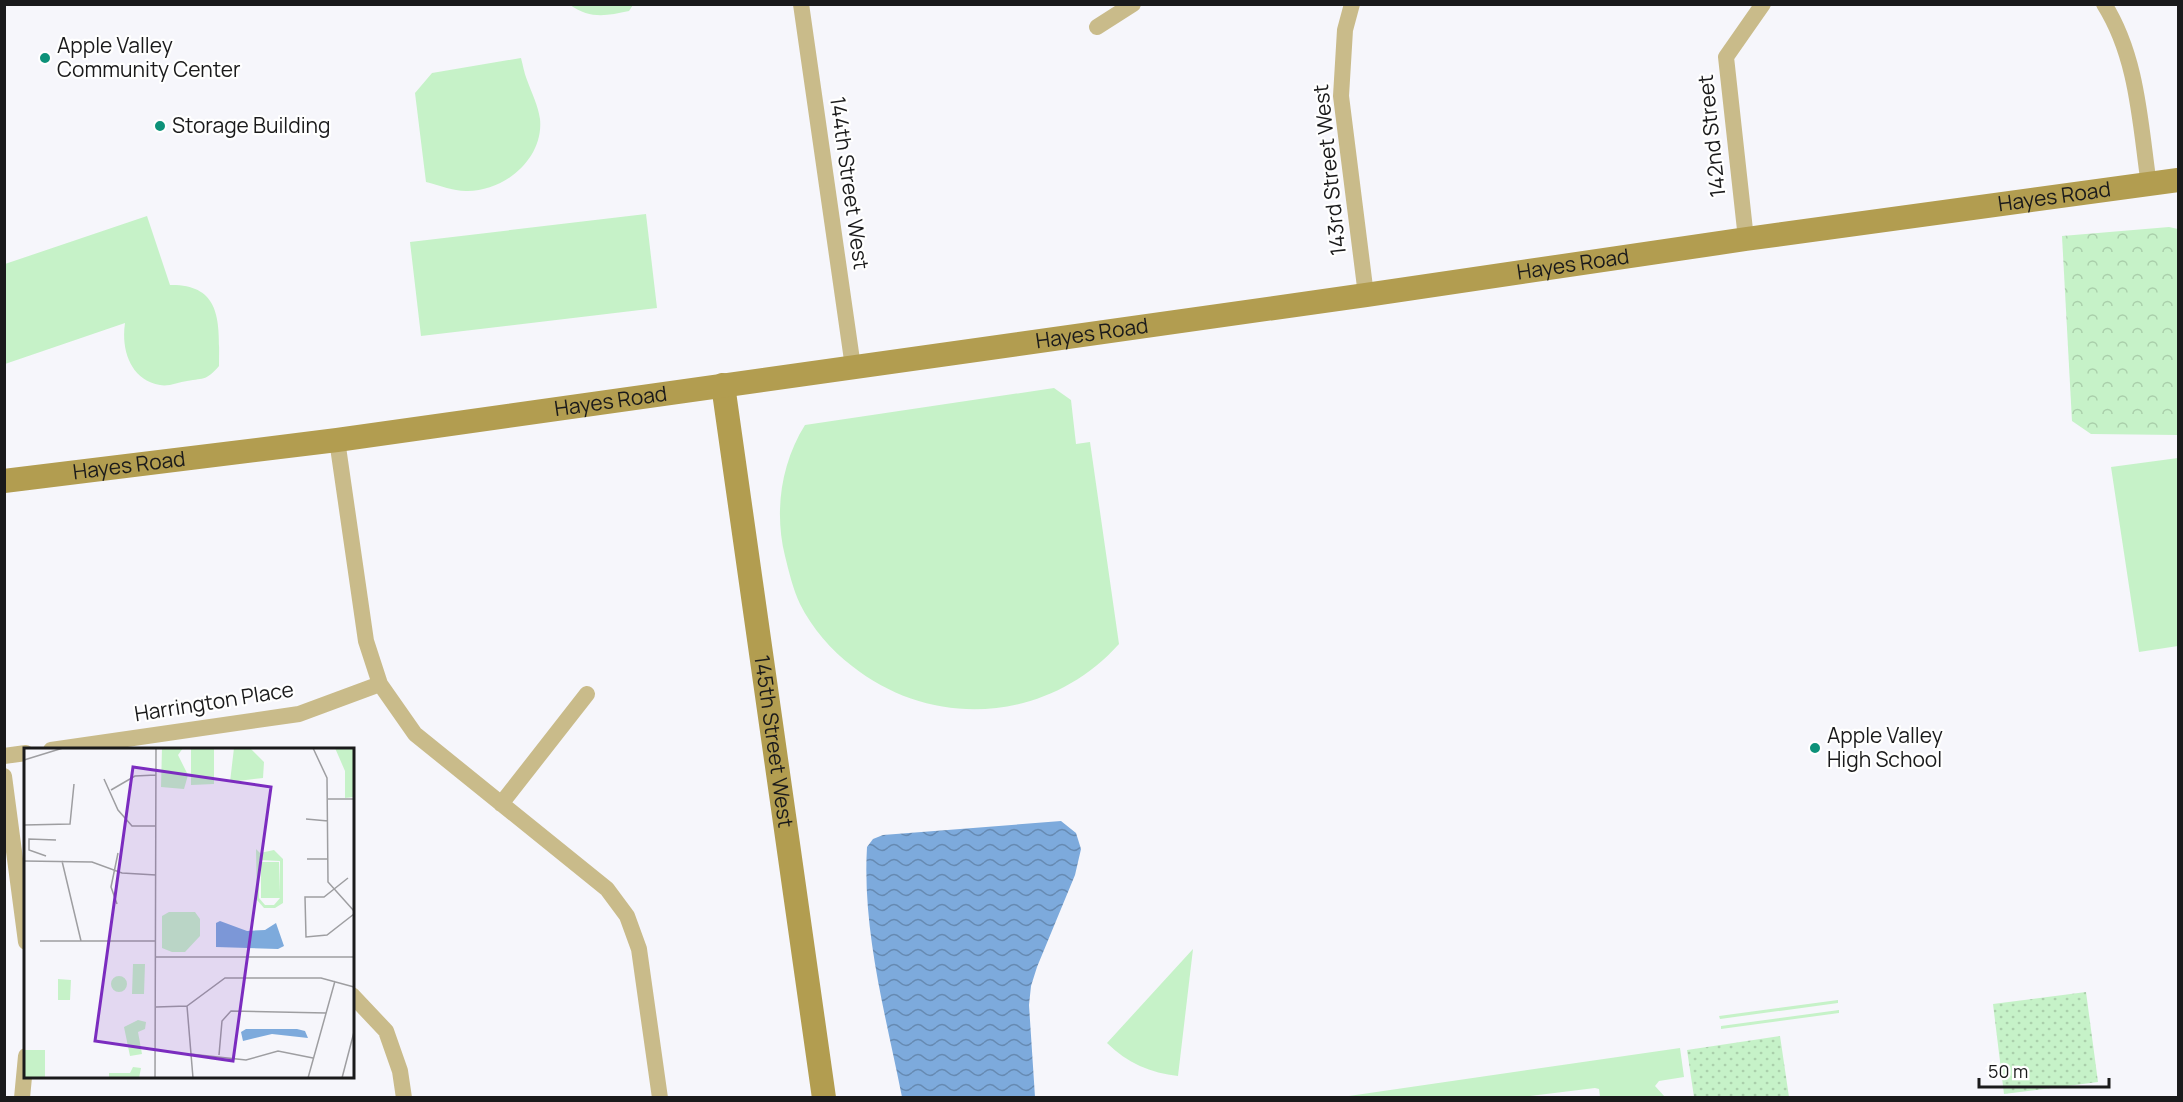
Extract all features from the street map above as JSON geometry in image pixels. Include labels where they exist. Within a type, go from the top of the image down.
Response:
[{"type":"street","name":"144th Street West","points":[[801,4],[853,367]]},
{"type":"street","points":[[1097,27],[1133,4]]},
{"type":"street","name":"143rd Street West","points":[[1352,4],[1345,30],[1341,96],[1366,295]]},
{"type":"street","name":"142nd Street","points":[[1746,239],[1726,57],[1763,4]]},
{"type":"street","points":[[2104,4],[2115,22],[2133,72],[2149,185]]},
{"type":"street","name":"Hayes Road","points":[[4,481],[337,440],[1746,239],[2178,180]]},
{"type":"street","name":"145th Street West","points":[[723,385],[824,1098]]},
{"type":"street","points":[[337,440],[366,641],[380,684],[415,734],[607,889],[627,916],[639,949],[660,1098]]},
{"type":"street","name":"Harrington Place","points":[[65,748],[299,714],[380,684]]},
{"type":"street","points":[[501,804],[587,694]]},
{"type":"street","points":[[4,756],[24,753]]},
{"type":"street","points":[[4,776],[24,927]]},
{"type":"street","points":[[354,996],[387,1031],[400,1071],[404,1098]]},
{"type":"street","points":[[22,1098],[24,1077]]},
{"type":"green space","points":[[570,5],[633,5],[629,11],[598,15],[584,13]]},
{"type":"green space","points":[[521,58],[540,119],[540,134],[528,160],[507,179],[480,190],[461,191],[426,182],[415,93],[432,73]]},
{"type":"green space","points":[[646,214],[657,308],[421,336],[410,242]]},
{"type":"green space","points":[[147,216],[170,285],[188,287],[200,292],[215,310],[219,336],[219,366],[215,371],[205,378],[170,385],[150,382],[135,370],[126,353],[125,323],[5,364],[5,264]]},
{"type":"green space","points":[[2169,227],[2178,229],[2178,435],[2091,434],[2072,421],[2062,236]]},
{"type":"green space","points":[[1054,388],[1071,400],[1076,444],[1090,442],[1119,644],[1091,670],[1059,689],[1025,702],[990,709],[954,708],[918,701],[884,687],[852,666],[823,638],[805,613],[791,580],[782,539],[780,505],[790,455],[805,425]]},
{"type":"green space","points":[[2178,458],[2178,646],[2139,652],[2111,467]]},
{"type":"green space","points":[[1193,949],[1178,1076],[1140,1066],[1107,1043]]},
{"type":"green space","points":[[2086,992],[2098,1082],[2004,1094],[1993,1004]]},
{"type":"green space","points":[[1838,1000],[1838,1003],[1720,1019],[1719,1016]]},
{"type":"green space","points":[[1839,1010],[1839,1013],[1721,1029],[1721,1026]]},
{"type":"green space","points":[[1780,1036],[1789,1097],[1694,1097],[1687,1050]]},
{"type":"green space","points":[[1680,1048],[1684,1077],[1659,1081],[1655,1086],[1665,1097],[1600,1097],[1599,1089],[1595,1088],[1513,1098],[1342,1097]]},
{"type":"water","points":[[1061,821],[1076,833],[1081,849],[1075,875],[1031,986],[1029,1005],[1035,1097],[902,1097],[872,942],[866,879],[867,847],[873,839],[883,835]]},
{"type":"place","name":"Apple Valley Community Center","points":[[45,58]]},
{"type":"place","name":"Storage Building","points":[[160,126]]},
{"type":"place","name":"Apple Valley High School","points":[[1815,748]]}]
